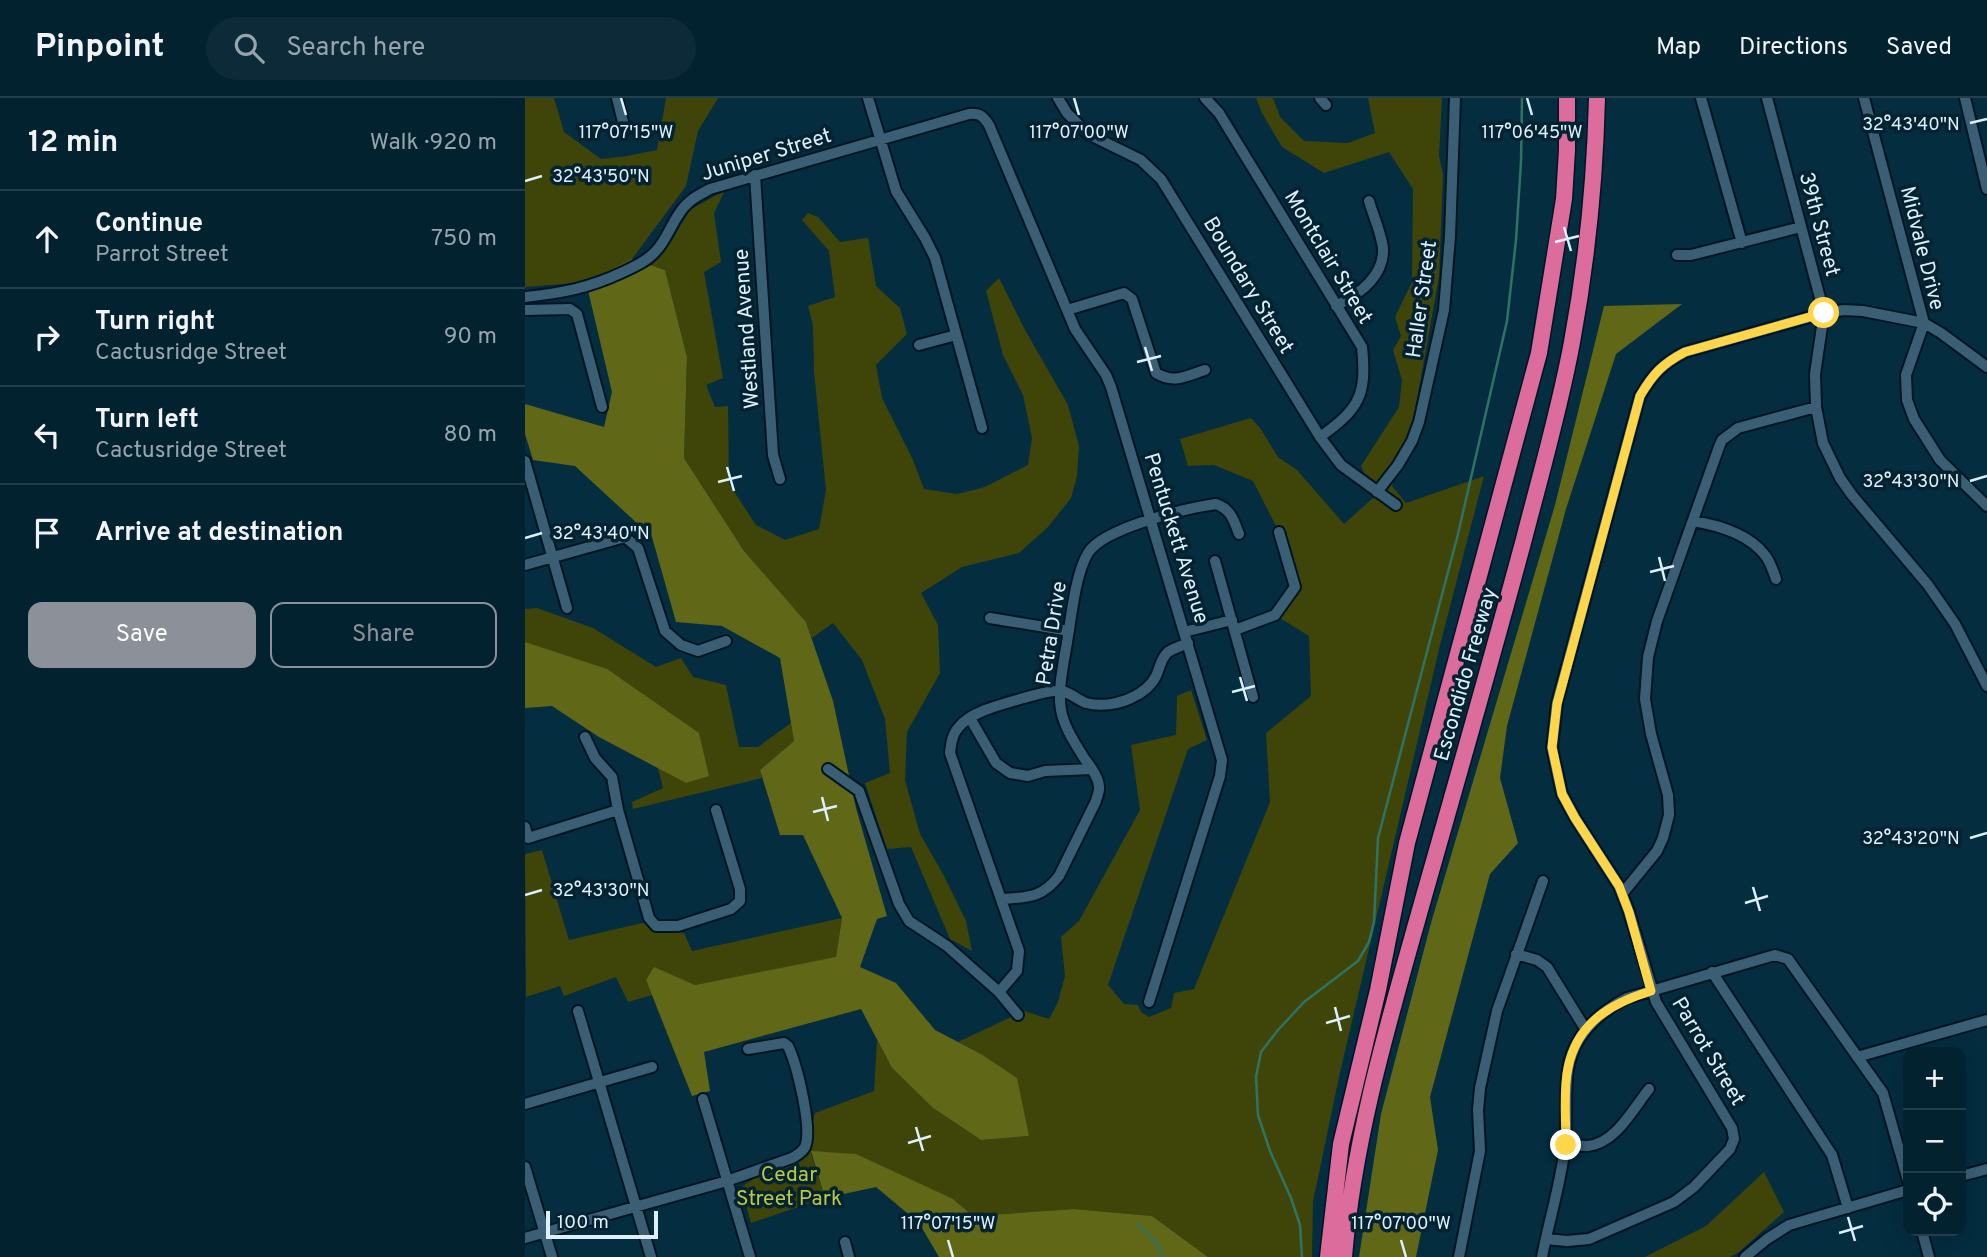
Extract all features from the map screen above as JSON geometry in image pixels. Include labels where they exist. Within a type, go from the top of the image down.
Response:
[{"type":"highway","points":[[1558,235],[1561,183],[1559,98]]},
{"type":"highway","name":"Escondido Freeway","points":[[1328,1257],[1341,1144],[1378,990],[1407,843],[1539,353],[1564,199],[1567,98]]},
{"type":"highway","name":"Escondido Freeway","points":[[1344,1257],[1357,1154],[1371,1097],[1400,982],[1491,664],[1565,379],[1591,213],[1597,98]]},
{"type":"street","points":[[617,98],[625,130]]},
{"type":"street","points":[[868,98],[895,191],[935,258],[982,428]]},
{"type":"street","name":"Boundary Street","points":[[1058,98],[1067,113],[1088,134],[1141,160],[1161,178],[1320,437],[1342,465],[1396,505]]},
{"type":"street","name":"Montclair Street","points":[[1205,98],[1219,113],[1361,347],[1364,370],[1362,390],[1356,406],[1320,437]]},
{"type":"street","name":"Haller Street","points":[[1377,492],[1398,465],[1419,422],[1444,310],[1450,236],[1455,98]]},
{"type":"street","points":[[1702,98],[1742,243]]},
{"type":"street","name":"39th Street","points":[[1767,98],[1824,313],[1815,374],[1816,407],[1823,443],[1840,478],[1852,495],[1928,585],[1955,624],[1987,686]]},
{"type":"street","name":"Midvale Drive","points":[[1864,98],[1924,323],[1906,375],[1907,400],[1914,419],[1940,460],[1987,506]]},
{"type":"street","points":[[1965,98],[1987,189]]},
{"type":"street","name":"Juniper Street","points":[[525,297],[564,293],[634,267],[655,253],[687,203],[710,189],[969,114]]},
{"type":"street","name":"Pentuckett Avenue","points":[[969,114],[978,114],[989,125],[1075,330],[1106,374],[1222,760],[1220,776],[1149,1002]]},
{"type":"street","name":"Westland Avenue","points":[[755,175],[773,455],[780,480]]},
{"type":"street","points":[[1336,306],[1365,288],[1378,271],[1383,250],[1369,201]]},
{"type":"street","points":[[1678,255],[1691,256],[1801,227]]},
{"type":"street","points":[[1067,310],[1124,293],[1132,299],[1156,373],[1174,380],[1205,370]]},
{"type":"street","points":[[525,310],[570,309],[577,314],[602,407]]},
{"type":"street","name":"Parrot Street","points":[[1546,1239],[1589,1239],[1674,1202],[1694,1187],[1730,1149],[1734,1139],[1732,1128],[1656,1002],[1622,894],[1562,794],[1552,747],[1557,704],[1640,396],[1665,362],[1685,352],[1824,313],[1863,311],[1924,323]]},
{"type":"street","points":[[1924,323],[1987,367]]},
{"type":"street","points":[[919,345],[956,335]]},
{"type":"street","points":[[1622,894],[1657,851],[1669,814],[1668,796],[1651,734],[1645,699],[1648,657],[1657,621],[1722,440],[1738,428],[1816,407]]},
{"type":"street","points":[[525,461],[567,608]]},
{"type":"street","name":"Petra Drive","points":[[1000,899],[1033,896],[1045,892],[1059,876],[1100,789],[1097,779],[1067,729],[1061,709],[1069,631],[1080,574],[1089,552],[1098,541],[1110,534],[1216,503],[1224,506],[1230,513],[1240,534]]},
{"type":"street","points":[[1693,521],[1714,525],[1751,541],[1766,555],[1776,579]]},
{"type":"street","points":[[999,992],[1014,976],[1019,963],[1019,951],[950,753],[951,742],[958,726],[985,710],[1061,690],[1086,703],[1101,705],[1134,697],[1155,678],[1167,653],[1186,638],[1275,614],[1295,587],[1279,532]]},
{"type":"street","points":[[525,565],[625,537],[638,548],[665,631],[681,645],[698,650],[726,641]]},
{"type":"street","points":[[1215,561],[1253,697]]},
{"type":"street","points":[[991,618],[1069,631]]},
{"type":"street","points":[[970,718],[996,763],[1010,773],[1028,776],[1045,771],[1091,769]]},
{"type":"street","points":[[585,737],[595,758],[612,777],[618,810],[649,918],[656,926],[678,926],[731,909],[740,901],[740,889],[716,810]]},
{"type":"street","points":[[828,769],[859,791],[899,904],[909,922],[947,946],[999,992],[1019,1015]]},
{"type":"street","points":[[527,832],[618,810]]},
{"type":"street","points":[[1459,1257],[1480,1151],[1480,1088],[1497,1011],[1543,881]]},
{"type":"street","points":[[1517,954],[1537,960],[1547,967],[1585,1030]]},
{"type":"street","points":[[1542,1257],[1566,1145],[1567,1071],[1573,1052],[1585,1030],[1597,1017],[1627,998],[1775,955],[1788,960],[1883,1093],[1906,1173]]},
{"type":"street","points":[[1712,972],[1832,1155],[1848,1208]]},
{"type":"street","points":[[577,1011],[652,1257]]},
{"type":"street","points":[[1857,1057],[1987,1020]]},
{"type":"street","points":[[525,1238],[727,1181],[801,1153],[807,1137],[804,1100],[791,1052],[784,1043],[748,1049]]},
{"type":"street","points":[[525,1104],[652,1067]]},
{"type":"street","points":[[1566,1145],[1588,1146],[1612,1135],[1649,1090]]},
{"type":"street","points":[[703,1099],[750,1257]]},
{"type":"street","points":[[525,1167],[552,1257]]},
{"type":"street","points":[[1966,1175],[1987,1169]]},
{"type":"street","points":[[1745,1257],[1789,1226],[1903,1192]]},
{"type":"street","points":[[1923,1236],[1929,1257]]},
{"type":"street","points":[[845,1242],[849,1257]]},
{"type":"green space","points":[[525,98],[554,98],[564,132],[601,159],[657,150],[666,98],[718,98],[698,131],[686,186],[632,259],[586,282],[525,287]]},
{"type":"green space","name":"Cedar Street Park","points":[[1256,98],[1273,98],[1280,117],[1304,141],[1348,143],[1375,133],[1368,98],[1442,98],[1439,156],[1443,175],[1439,277],[1414,416],[1392,486],[1406,503],[1484,476],[1440,645],[1339,1077],[1313,1202],[1312,1257],[1208,1257],[1152,1216],[1074,1209],[973,1216],[953,1199],[811,1153],[825,1198],[751,1223],[741,1187],[769,1169],[803,1155],[815,1113],[874,1091],[877,1040],[892,1068],[933,1108],[981,1140],[1029,1136],[981,1054],[958,1042],[1024,1011],[1049,1019],[1058,1002],[1065,976],[1061,937],[1079,921],[1140,810],[1131,745],[1176,735],[1177,696],[1191,690],[1207,740],[1188,749],[1108,985],[1124,1004],[1138,1005],[1141,1012],[1149,1017],[1171,1008],[1174,993],[1194,989],[1270,802],[1266,733],[1311,696],[1309,636],[1275,615],[1295,587],[1279,532],[1253,481],[1214,465],[1188,466],[1180,439],[1251,418],[1278,457],[1297,470],[1344,524],[1375,496],[1361,466],[1399,407],[1402,380],[1393,350],[1401,336],[1395,317],[1412,282],[1413,189],[1389,152],[1324,173],[1282,147]]},
{"type":"green space","points":[[725,190],[714,213],[721,262],[704,272],[723,378],[706,385],[715,407],[728,406],[729,484],[756,525],[785,540],[819,529],[826,490],[814,372],[813,325],[808,306],[835,297],[829,251],[802,220],[808,213],[818,217],[840,242],[868,238],[876,286],[900,308],[907,334],[876,365],[882,398],[913,460],[924,489],[957,494],[985,487],[1028,465],[1032,438],[1023,395],[1003,355],[986,291],[999,278],[1068,405],[1079,446],[1077,476],[1071,498],[1048,527],[1019,553],[962,567],[921,593],[938,625],[940,673],[907,732],[905,780],[920,834],[966,921],[972,951],[950,939],[911,847],[887,849],[865,783],[890,773],[885,719],[862,660],[833,623],[812,638],[806,622],[744,551],[684,458],[687,357],[665,270],[651,266],[667,248],[690,210]]},
{"type":"green space","points":[[632,259],[665,270],[687,357],[684,458],[744,551],[806,622],[833,701],[856,808],[887,916],[877,919],[860,967],[896,983],[935,1030],[981,1054],[1017,1078],[1029,1136],[981,1140],[933,1108],[892,1068],[861,1009],[704,1052],[710,1091],[692,1096],[646,980],[654,967],[695,985],[836,957],[842,918],[803,835],[780,835],[760,770],[794,741],[780,658],[722,626],[676,622],[652,537],[575,466],[533,460],[525,434],[525,404],[604,427],[612,392],[586,282]]},
{"type":"green space","points":[[1682,304],[1616,354],[1566,509],[1507,726],[1500,778],[1518,843],[1490,874],[1430,1097],[1438,1150],[1416,1257],[1359,1257],[1381,1114],[1431,923],[1555,505],[1604,306]]},
{"type":"green space","points":[[537,608],[593,628],[656,667],[681,658],[693,677],[726,685],[739,747],[758,747],[791,723],[794,741],[760,770],[762,778],[633,809],[632,802],[663,788],[658,768],[686,783],[525,644],[525,609]]},
{"type":"green space","points":[[525,642],[607,669],[699,733],[709,776],[686,783],[599,737],[552,706],[525,708]]},
{"type":"green space","points":[[542,850],[569,940],[642,923],[684,933],[692,951],[842,918],[836,958],[695,985],[654,968],[646,980],[652,995],[628,1002],[616,977],[564,996],[560,986],[526,997],[525,854]]},
{"type":"green space","points":[[811,1151],[856,1154],[953,1199],[973,1216],[1074,1209],[1152,1216],[1208,1257],[939,1257],[919,1223],[876,1187],[825,1198]]},
{"type":"green space","points":[[1764,1172],[1784,1212],[1739,1252],[1730,1257],[1645,1257],[1706,1226]]},
{"type":"waterway","points":[[1302,1257],[1300,1225],[1258,1115],[1256,1077],[1261,1052],[1278,1030],[1304,1002],[1358,961],[1369,942],[1374,922],[1378,838],[1458,534],[1507,321],[1516,240],[1522,98]]},
{"type":"waterway","points":[[1138,1224],[1157,1244],[1163,1257]]},
{"type":"route","points":[[1566,1145],[1567,1071],[1573,1052],[1585,1030],[1612,1006],[1651,991],[1619,886],[1562,794],[1552,747],[1557,704],[1640,396],[1665,362],[1685,352],[1824,313]]}]
